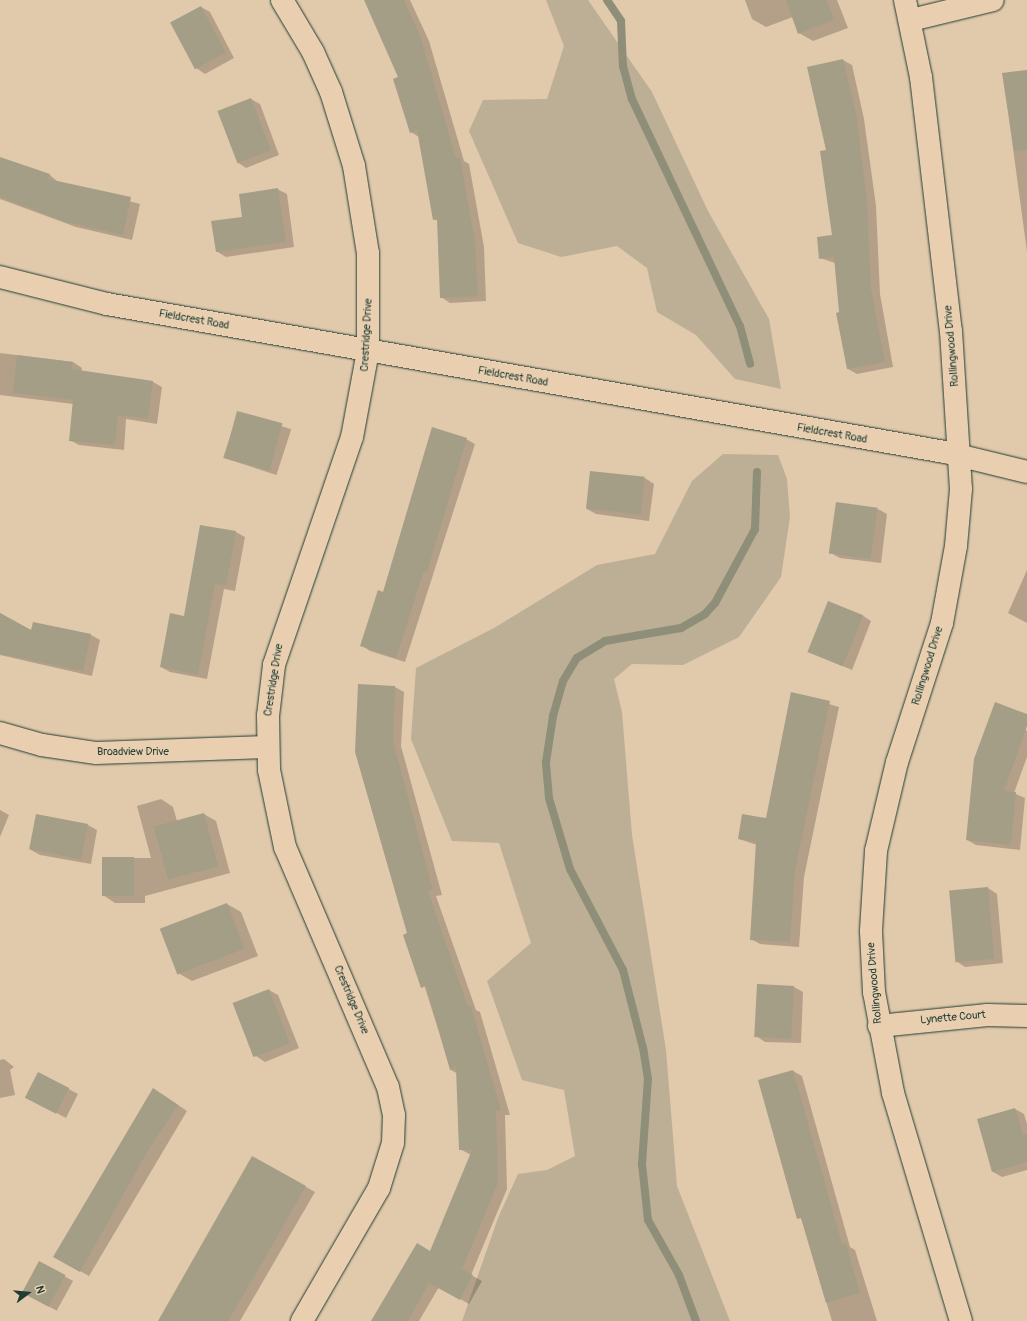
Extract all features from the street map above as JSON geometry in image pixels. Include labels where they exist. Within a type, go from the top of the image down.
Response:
[{"type":"street","name":"Crestridge Drive","points":[[282,0],[313,52],[331,92],[354,166],[368,253],[368,351],[352,437],[280,640],[270,694],[267,747],[278,822],[285,847],[388,1087],[394,1115],[393,1143],[379,1188],[302,1321]]},
{"type":"street","points":[[908,10],[993,0]]},
{"type":"street","name":"Rollingwood Drive","points":[[908,10],[921,77],[951,331],[961,456],[950,585],[930,665],[897,762],[876,851],[872,931],[879,1026],[893,1093],[960,1321]]},
{"type":"street","name":"Fieldcrest Road","points":[[0,277],[107,304],[961,456],[1027,472]]},
{"type":"street","name":"Broadview Drive","points":[[0,733],[42,745],[109,754],[267,747]]},
{"type":"street","name":"Lynette Court","points":[[879,1026],[987,1015],[1027,1016]]},
{"type":"shaded area","points":[[546,0],[588,0],[652,92],[708,211],[769,319],[781,389],[735,379],[696,335],[657,312],[647,268],[617,246],[561,257],[518,243],[469,131],[483,100],[547,99],[564,46]]},
{"type":"shaded area","points":[[723,454],[778,455],[787,479],[790,517],[781,577],[739,637],[683,665],[632,664],[614,679],[622,712],[632,835],[666,1050],[677,1186],[730,1321],[462,1321],[498,1218],[518,1174],[547,1170],[575,1156],[564,1090],[522,1080],[487,981],[531,943],[499,843],[452,841],[411,739],[416,668],[494,628],[597,565],[655,554],[692,481]]},
{"type":"building","points":[[364,0],[404,0],[420,35],[456,158],[460,158],[475,241],[478,296],[440,298],[437,219],[433,220],[417,130],[410,133],[393,79],[398,77]]},
{"type":"building","points":[[786,0],[827,0],[834,20],[798,34]]},
{"type":"building","points":[[201,6],[226,53],[195,69],[170,22]]},
{"type":"building","points":[[843,59],[856,113],[867,200],[871,289],[885,362],[847,369],[836,313],[839,312],[834,257],[819,259],[817,237],[832,235],[820,151],[826,150],[807,67]]},
{"type":"building","points":[[1027,70],[1027,150],[1014,151],[1002,73]]},
{"type":"building","points":[[251,98],[271,150],[237,163],[217,111]]},
{"type":"building","points":[[0,157],[50,174],[48,179],[131,197],[123,235],[66,222],[0,197]]},
{"type":"building","points":[[278,188],[286,242],[216,252],[211,221],[242,217],[239,194]]},
{"type":"building","points":[[17,355],[73,362],[72,369],[153,381],[148,419],[118,415],[115,445],[69,441],[73,400],[13,393]]},
{"type":"building","points":[[237,411],[282,423],[270,470],[224,458]]},
{"type":"building","points":[[432,427],[467,438],[427,572],[424,571],[396,658],[360,646],[378,590],[383,592]]},
{"type":"building","points":[[590,471],[645,477],[641,515],[586,509]]},
{"type":"building","points":[[836,502],[878,508],[870,559],[829,553]]},
{"type":"building","points":[[200,525],[236,531],[226,586],[215,584],[198,675],[160,667],[170,613],[184,616]]},
{"type":"building","points":[[828,601],[863,615],[843,666],[807,652]]},
{"type":"building","points":[[0,613],[31,630],[33,622],[91,634],[83,671],[0,654]]},
{"type":"building","points":[[358,684],[395,686],[393,741],[433,890],[428,891],[468,1007],[471,1006],[501,1110],[496,1111],[498,1183],[462,1269],[473,1275],[460,1300],[429,1283],[408,1321],[371,1321],[417,1243],[430,1251],[472,1150],[459,1150],[456,1068],[450,1070],[426,986],[421,988],[403,935],[407,933],[355,752]]},
{"type":"building","points":[[791,692],[830,701],[795,871],[790,942],[750,940],[756,842],[738,839],[742,814],[766,818]]},
{"type":"building","points":[[995,702],[1027,714],[1027,726],[1004,791],[1016,792],[1011,845],[966,840],[974,759]]},
{"type":"building","points":[[204,813],[218,866],[168,880],[154,826]]},
{"type":"building","points":[[36,814],[88,824],[81,859],[29,849]]},
{"type":"building","points":[[102,857],[134,857],[134,896],[102,896]]},
{"type":"building","points":[[988,887],[994,959],[955,962],[949,890]]},
{"type":"building","points":[[227,903],[245,949],[177,975],[160,929]]},
{"type":"building","points":[[757,984],[794,986],[791,1039],[754,1037]]},
{"type":"building","points":[[269,989],[290,1043],[253,1057],[233,1003]]},
{"type":"building","points":[[793,1070],[842,1244],[846,1243],[860,1293],[826,1303],[801,1218],[797,1219],[758,1080]]},
{"type":"building","points":[[38,1072],[69,1088],[56,1114],[25,1098]]},
{"type":"building","points":[[153,1088],[178,1105],[146,1154],[80,1272],[53,1257]]},
{"type":"building","points":[[1015,1108],[1023,1135],[1027,1133],[1027,1162],[992,1172],[977,1119]]},
{"type":"building","points":[[252,1156],[306,1186],[264,1260],[228,1321],[158,1321]]},
{"type":"building","points":[[39,1261],[65,1275],[49,1307],[22,1293]]},
{"type":"waterway","points":[[607,0],[621,21],[623,66],[632,99],[740,326],[750,364]]},
{"type":"waterway","points":[[696,1321],[679,1275],[648,1220],[642,1164],[648,1079],[643,1048],[623,970],[570,869],[549,798],[546,762],[553,716],[563,681],[577,658],[605,641],[681,628],[705,614],[715,603],[755,529],[757,472]]}]
